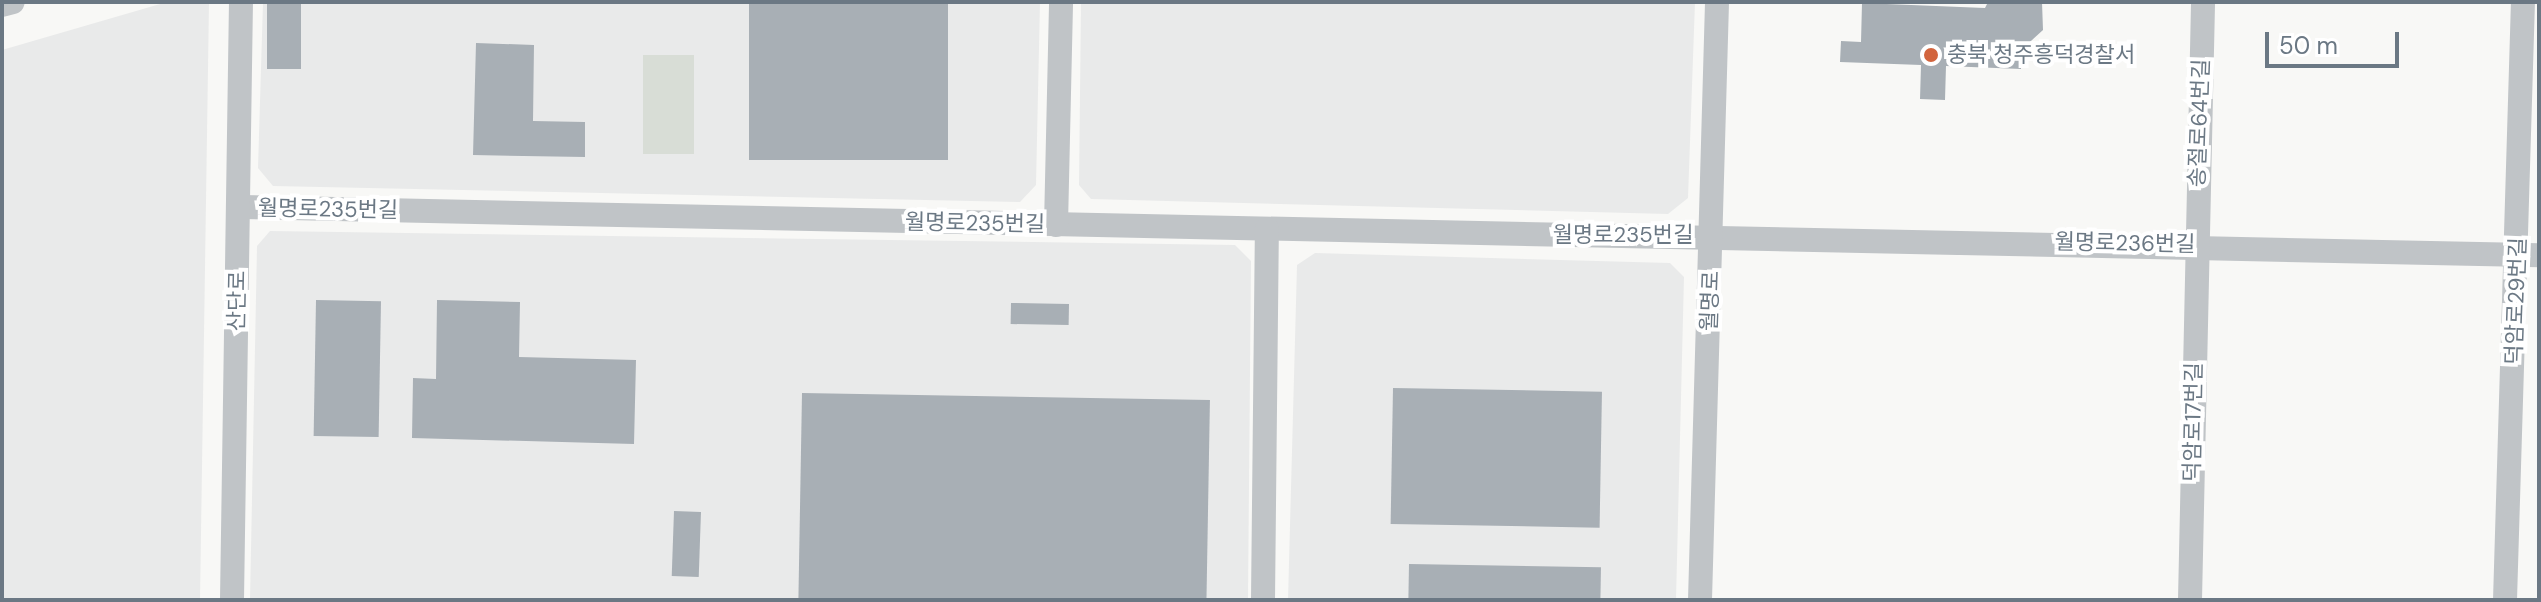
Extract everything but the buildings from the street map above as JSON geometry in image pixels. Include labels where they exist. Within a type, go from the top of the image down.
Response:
[{"type":"street","points":[[2,5],[13,2]]},
{"type":"street","name":"산단로","points":[[232,600],[241,2]]},
{"type":"street","points":[[1056,225],[1061,2]]},
{"type":"street","name":"월명로","points":[[1700,600],[1717,2]]},
{"type":"street","name":"송절로64번길","points":[[2195,244],[2203,2]]},
{"type":"street","name":"덕암로29번길","points":[[2505,600],[2528,254],[2523,2]]},
{"type":"street","name":"월명로235번길","points":[[239,207],[1267,229],[1712,234]]},
{"type":"street","points":[[1263,600],[1267,229]]},
{"type":"street","name":"월명로236번길","points":[[1712,234],[2528,254]]},
{"type":"street","name":"덕암로17번길","points":[[2190,600],[2195,244]]},
{"type":"shaded area","points":[[167,2],[209,3],[200,600],[2,600],[2,50]]},
{"type":"shaded area","points":[[263,2],[1040,2],[1036,185],[1020,202],[273,186],[258,168]]},
{"type":"shaded area","points":[[1081,2],[1695,2],[1688,198],[1668,214],[1091,199],[1079,185]]},
{"type":"shaded area","points":[[643,55],[694,55],[694,154],[643,154]]},
{"type":"shaded area","points":[[270,231],[1235,245],[1251,261],[1248,600],[250,600],[257,246]]},
{"type":"shaded area","points":[[1315,253],[1670,263],[1684,277],[1676,600],[1288,600],[1297,265]]},
{"type":"place","name":"충북 청주흥덕경찰서","points":[[1931,55]]}]
